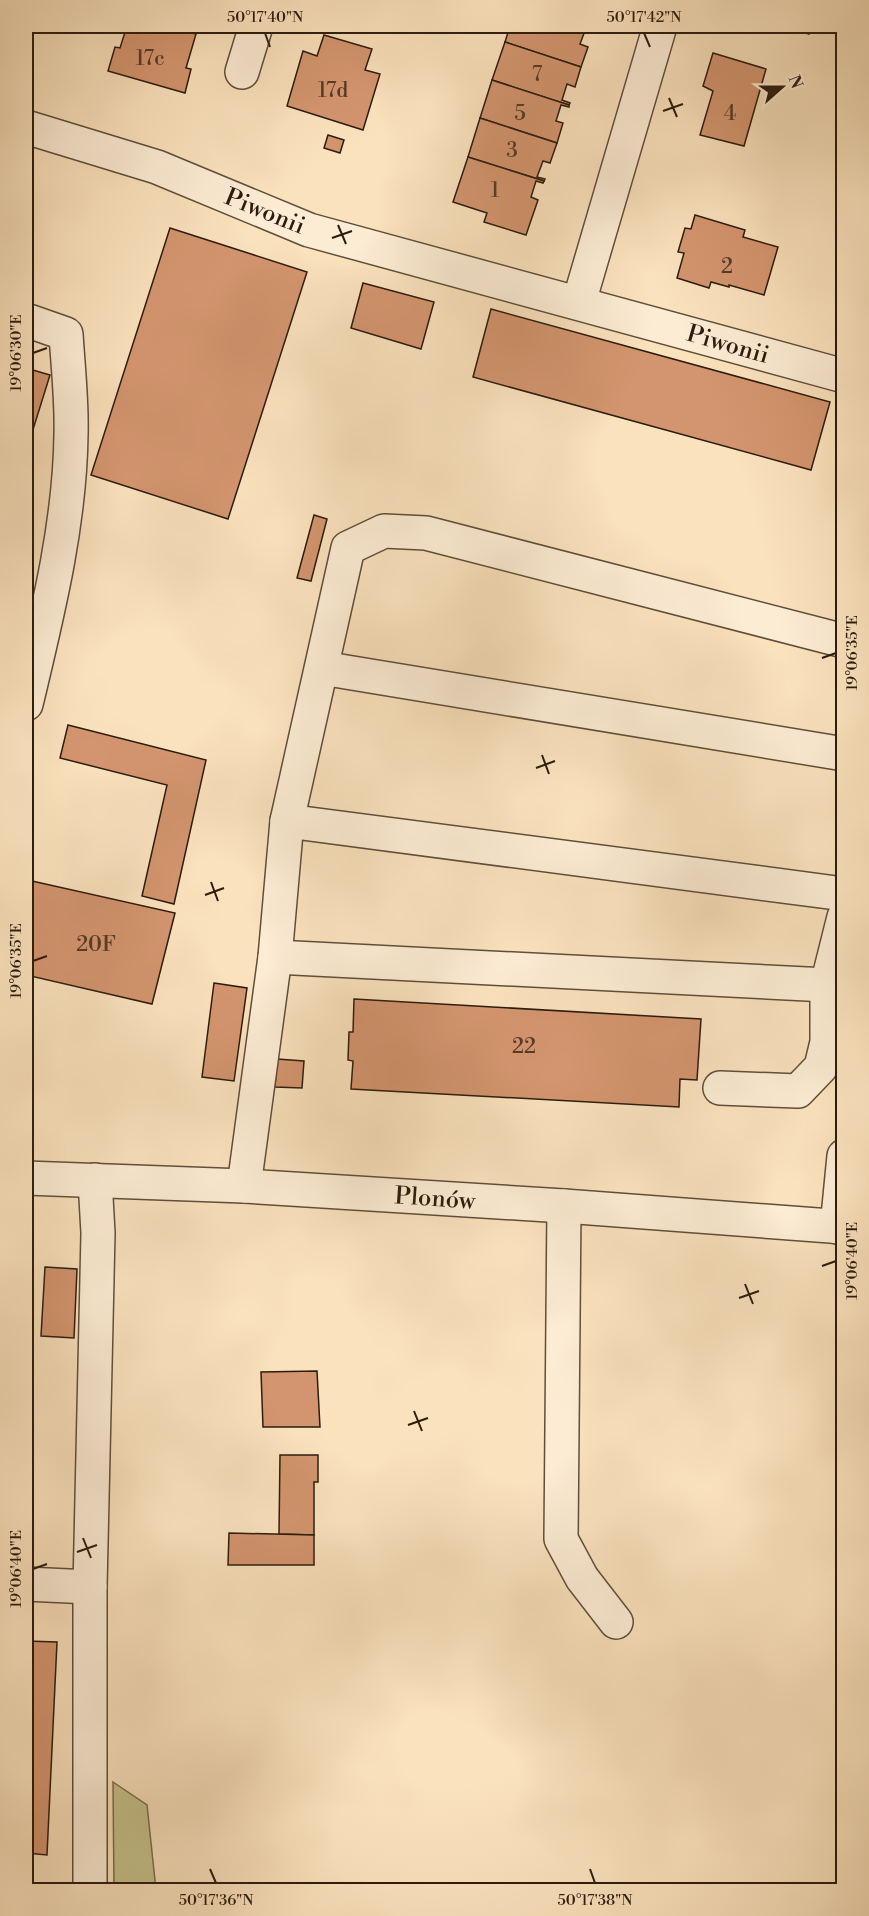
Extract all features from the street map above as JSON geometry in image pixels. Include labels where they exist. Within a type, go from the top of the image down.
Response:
[{"type":"street","points":[[243,72],[255,26]]},
{"type":"street","points":[[579,302],[660,26]]},
{"type":"street","name":"Piwonii","points":[[26,127],[157,167],[309,230],[843,376]]},
{"type":"street","points":[[26,320],[66,334],[71,434],[61,539],[26,704]]},
{"type":"street","points":[[244,1186],[274,957],[288,821],[348,548],[384,531],[426,533],[843,641]]},
{"type":"street","points":[[322,668],[843,754]]},
{"type":"street","points":[[288,821],[843,894]]},
{"type":"street","points":[[720,1088],[798,1091],[821,1066],[827,1042],[827,985],[843,917]]},
{"type":"street","points":[[274,957],[827,985]]},
{"type":"street","points":[[840,1227],[843,1156]]},
{"type":"street","name":"Plonów","points":[[26,1178],[244,1186],[564,1206],[840,1227]]},
{"type":"street","points":[[90,1890],[90,1587],[98,1233],[95,1180]]},
{"type":"street","points":[[564,1206],[561,1539],[582,1578],[616,1622]]},
{"type":"street","points":[[26,1584],[90,1587]]},
{"type":"shaded area","points":[[113,1782],[147,1805],[156,1890],[114,1890]]},
{"type":"building","points":[[127,26],[165,26],[196,34],[186,68],[191,69],[185,93],[108,71],[115,47],[120,48]]},
{"type":"building","points":[[510,26],[594,28],[593,31],[586,28],[580,44],[588,47],[581,67],[505,42]]},
{"type":"building","points":[[783,26],[812,26],[809,34]]},
{"type":"building","points":[[324,35],[372,49],[365,70],[380,74],[363,130],[287,106],[303,51],[317,56]]},
{"type":"building","points":[[505,42],[581,67],[575,87],[567,84],[562,100],[570,103],[569,105],[492,80]]},
{"type":"building","points":[[713,53],[766,69],[744,146],[700,135],[713,91],[703,86]]},
{"type":"building","points":[[492,80],[569,105],[569,107],[561,105],[556,121],[563,123],[557,143],[480,118]]},
{"type":"building","points":[[480,118],[557,143],[550,163],[543,161],[537,177],[545,179],[544,181],[468,157]]},
{"type":"building","points":[[328,135],[344,140],[340,153],[324,148]]},
{"type":"building","points":[[468,157],[544,181],[543,183],[536,181],[531,197],[538,200],[526,235],[484,222],[487,213],[453,202]]},
{"type":"building","points":[[695,215],[745,230],[743,237],[778,247],[764,295],[711,282],[709,288],[677,278],[684,253],[678,252],[685,228],[691,229]]},
{"type":"building","points":[[170,228],[307,272],[228,519],[91,475]]},
{"type":"building","points":[[363,283],[434,302],[421,349],[351,328]]},
{"type":"building","points":[[491,309],[830,402],[811,470],[473,377]]},
{"type":"building","points":[[26,368],[50,375],[31,436],[26,434]]},
{"type":"building","points":[[314,515],[327,519],[311,581],[297,578]]},
{"type":"building","points":[[68,725],[206,760],[174,904],[142,896],[167,785],[60,758]]},
{"type":"building","points":[[32,881],[175,913],[152,1004],[26,975],[26,910]]},
{"type":"building","points":[[214,983],[247,988],[234,1081],[202,1077]]},
{"type":"building","points":[[354,999],[701,1019],[697,1080],[680,1079],[679,1107],[351,1089],[353,1061],[348,1060],[349,1032],[353,1032]]},
{"type":"building","points":[[277,1059],[304,1061],[302,1088],[275,1087]]},
{"type":"building","points":[[45,1267],[77,1269],[74,1338],[41,1336]]},
{"type":"building","points":[[317,1371],[320,1427],[263,1427],[261,1372]]},
{"type":"building","points":[[280,1455],[318,1455],[318,1482],[314,1482],[314,1535],[279,1534]]},
{"type":"building","points":[[229,1533],[314,1535],[314,1565],[228,1565]]},
{"type":"building","points":[[26,1641],[57,1642],[47,1855],[26,1853]]}]
